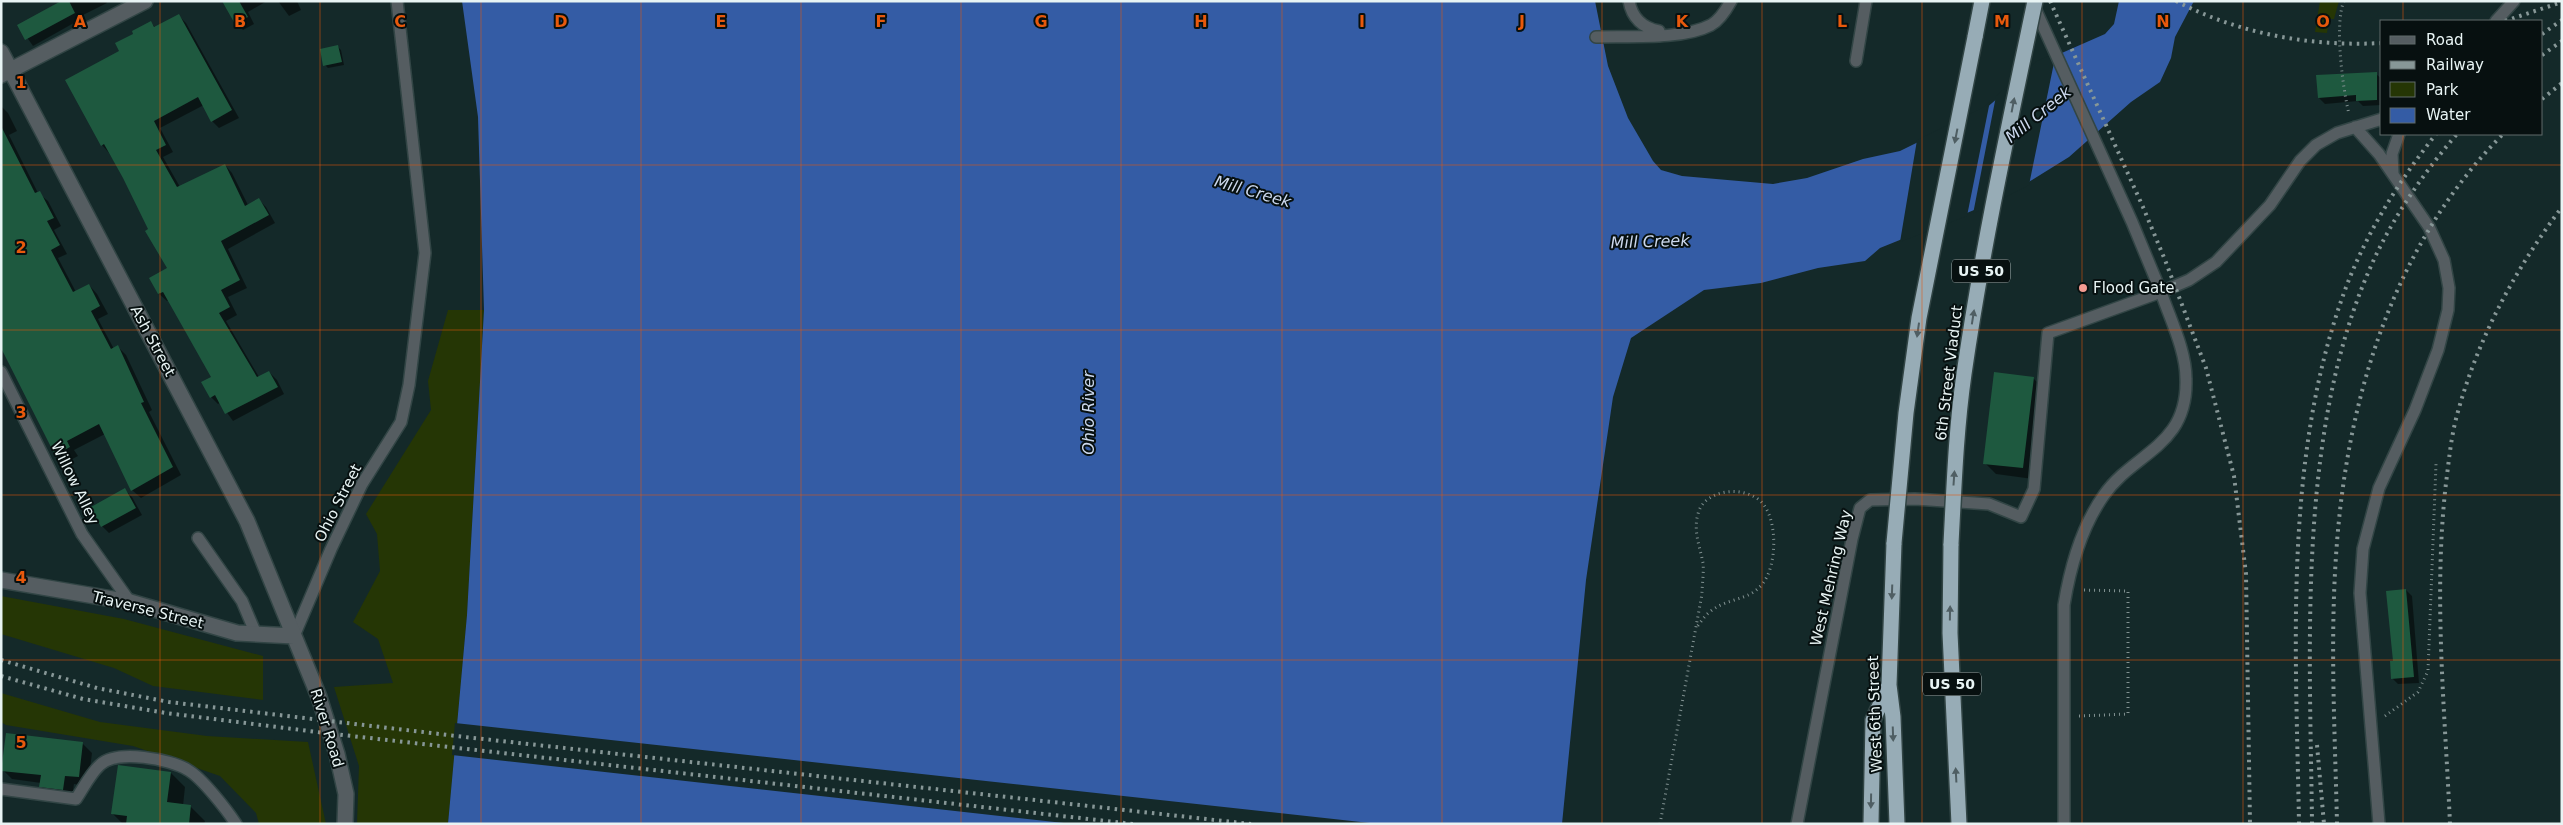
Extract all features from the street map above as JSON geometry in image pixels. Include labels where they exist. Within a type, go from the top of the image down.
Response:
[{"type":"highway","name":"West 6th Street","points":[[1897,824],[1893,717],[1889,685],[1894,543],[1906,413],[1919,318],[1982,1]]},
{"type":"highway","name":"6th Street Viaduct","points":[[1959,824],[1950,633],[1954,478],[1964,375],[1982,267],[2034,1]]},
{"type":"highway","points":[[1871,824],[1873,720],[1889,685]]},
{"type":"street","points":[[6,73],[145,1]]},
{"type":"street","name":"Ash Street","points":[[1,52],[6,73],[247,522],[294,636]]},
{"type":"street","name":"Traverse Street","points":[[1,580],[130,602],[237,633],[294,636]]},
{"type":"street","name":"River Road","points":[[294,636],[319,697],[337,754],[346,794],[345,824]]},
{"type":"lane","name":"Ohio Street","points":[[294,636],[362,484],[400,422],[408,385],[425,252],[397,1]]},
{"type":"lane","points":[[1629,1],[1637,21],[1647,29],[1671,34]]},
{"type":"lane","points":[[1596,37],[1671,34],[1695,31],[1713,24],[1724,13],[1731,1]]},
{"type":"lane","points":[[1856,61],[1866,1]]},
{"type":"lane","points":[[2034,1],[2041,21],[2132,222],[2161,292],[2183,358],[2186,379],[2180,414],[2164,442],[2116,479],[2103,496],[2079,545],[2066,590],[2064,605],[2064,824]]},
{"type":"lane","points":[[2497,20],[2514,1]]},
{"type":"lane","points":[[2161,292],[2189,280],[2216,262],[2270,205],[2300,161],[2316,145],[2331,136],[2380,120]]},
{"type":"lane","points":[[2355,128],[2380,154],[2436,242],[2449,279],[2450,300],[2438,350],[2415,410],[2379,488],[2363,549],[2360,593],[2379,824]]},
{"type":"lane","points":[[2394,176],[2392,154],[2399,135]]},
{"type":"lane","name":"West Mehring Way","points":[[1797,824],[1814,724],[1860,508],[1870,500],[1967,502],[1989,504],[2020,517],[2034,489],[2048,333],[2161,292]]},
{"type":"lane","name":"Willow Alley","points":[[1,372],[82,534],[130,602]]},
{"type":"lane","points":[[198,538],[242,602],[256,634]]},
{"type":"lane","points":[[1,789],[76,799],[101,764],[123,756],[159,759],[189,770],[227,810],[236,824]]},
{"type":"path","points":[[2344,1],[2340,19],[2344,78],[2348,108],[2355,128]]},
{"type":"path","points":[[2371,724],[2418,692],[2428,671],[2436,464]]},
{"type":"path","points":[[1660,824],[1702,594],[1703,565],[1697,540],[1698,513],[1710,497],[1727,491],[1745,493],[1763,504],[1772,526],[1773,549],[1768,572],[1758,589],[1745,598],[1724,603],[1711,611],[1696,628]]},
{"type":"path","points":[[2064,717],[2128,714],[2128,591],[2066,590]]},
{"type":"green space","points":[[2320,1],[2339,1],[2334,19],[2329,19],[2327,33],[2315,32]]},
{"type":"green space","points":[[448,310],[484,310],[467,615],[448,824],[357,824],[359,766],[334,687],[393,683],[378,639],[353,622],[380,571],[377,534],[366,514],[431,410],[428,381]]},
{"type":"green space","points":[[1,596],[124,619],[263,656],[263,700],[153,686],[114,668],[1,634]]},
{"type":"green space","points":[[1,693],[100,722],[207,736],[308,742],[326,824],[259,824],[256,813],[220,776],[133,746],[6,725],[1,722]]},
{"type":"water","points":[[462,1],[1595,1],[1608,66],[1628,118],[1653,161],[1661,170],[1682,176],[1773,184],[1807,178],[1863,159],[1900,151],[1985,109],[2039,63],[2105,34],[2114,24],[2119,1],[2194,1],[2175,37],[2171,58],[2160,82],[2131,102],[2069,157],[2032,180],[1989,204],[1880,248],[1865,261],[1818,268],[1761,283],[1704,290],[1631,338],[1613,397],[1586,580],[1562,824],[448,824],[467,615],[484,310],[478,117]]},
{"type":"pier","points":[[2056,53],[2029,185],[1973,214],[1996,96],[2037,61]]},
{"type":"pier","points":[[1990,101],[1967,216],[1900,242],[1917,140],[1984,107]]},
{"type":"pier","points":[[455,723],[1379,824],[1073,824],[452,755]]},
{"type":"building","points":[[61,1],[69,1],[75,13],[25,40],[17,25]]},
{"type":"building","points":[[222,1],[239,1],[248,17],[235,24]]},
{"type":"building","points":[[179,14],[232,110],[211,122],[198,97],[154,121],[166,145],[156,150],[177,187],[225,164],[245,206],[259,198],[269,215],[221,241],[240,280],[221,290],[230,307],[219,313],[257,377],[269,371],[278,387],[225,414],[215,395],[210,398],[201,382],[211,377],[163,292],[158,294],[149,278],[167,268],[145,231],[148,229],[123,178],[104,144],[101,146],[65,80],[119,51],[115,43],[133,34],[132,31],[151,21],[154,27]]},
{"type":"building","points":[[338,45],[342,62],[323,66],[320,49]]},
{"type":"building","points":[[2377,72],[2377,100],[2356,101],[2356,95],[2318,98],[2316,75]]},
{"type":"building","points":[[1,126],[35,193],[40,191],[54,218],[47,221],[60,245],[51,250],[73,292],[89,284],[100,306],[91,311],[111,349],[118,345],[144,402],[141,403],[173,467],[131,491],[99,424],[67,441],[70,447],[55,455],[1,348]]},
{"type":"building","points":[[1994,372],[2034,377],[2023,468],[1983,464]]},
{"type":"building","points":[[125,488],[136,508],[101,527],[91,507]]},
{"type":"building","points":[[2406,589],[2414,677],[2391,679],[2390,661],[2393,661],[2386,591]]},
{"type":"building","points":[[6,733],[83,742],[79,777],[65,776],[63,790],[39,787],[41,775],[1,771]]},
{"type":"building","points":[[118,765],[171,772],[167,802],[191,805],[189,824],[126,824],[127,816],[111,814]]},
{"type":"railway","points":[[2050,1],[2165,260],[2206,368],[2234,476],[2246,574],[2250,824]]},
{"type":"railway","points":[[2176,1],[2225,22],[2276,36],[2329,43],[2380,43]]},
{"type":"railway","points":[[2508,20],[2562,2]]},
{"type":"railway","points":[[2543,33],[2562,20]]},
{"type":"railway","points":[[2543,54],[2562,41]]},
{"type":"railway","points":[[2543,98],[2562,83]]},
{"type":"railway","points":[[2299,824],[2296,690],[2298,554],[2302,487],[2311,420],[2325,354],[2353,269],[2384,208],[2435,135]]},
{"type":"railway","points":[[2312,824],[2310,607],[2313,533],[2320,460],[2332,388],[2351,319],[2377,253],[2413,191],[2456,135]]},
{"type":"railway","points":[[2337,824],[2333,656],[2336,556],[2341,498],[2351,440],[2364,384],[2382,329],[2404,276],[2431,225],[2464,178],[2502,135]]},
{"type":"railway","points":[[2450,824],[2441,653],[2440,568],[2446,483],[2453,432],[2476,359],[2499,306],[2528,256],[2562,207]]},
{"type":"railway","points":[[1,660],[97,688],[169,702],[465,737],[1251,824]]},
{"type":"railway","points":[[1,676],[83,699],[166,713],[325,733],[1133,824]]},
{"type":"railway","points":[[2317,745],[2324,824]]},
{"type":"place","name":"Flood Gate","points":[[2083,288]]},
{"type":"water label","name":"Mill Creek","points":[[2038,114]]},
{"type":"water label","name":"Mill Creek","points":[[1253,191]]},
{"type":"water label","name":"Mill Creek","points":[[1650,241]]},
{"type":"water label","name":"Ohio River","points":[[1088,413]]}]
